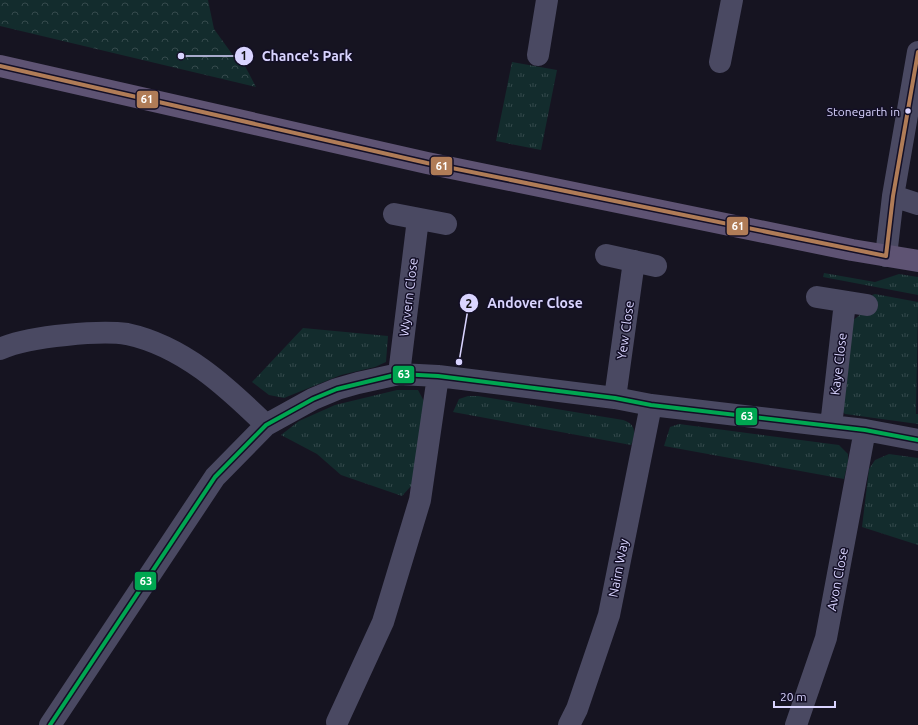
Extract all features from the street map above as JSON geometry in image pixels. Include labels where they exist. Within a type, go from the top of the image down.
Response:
[{"type":"main road","points":[[0,66],[427,163],[886,256],[918,261]]},
{"type":"street","points":[[538,55],[547,0]]},
{"type":"street","points":[[720,62],[732,0]]},
{"type":"street","points":[[886,256],[893,196],[918,52]]},
{"type":"street","points":[[893,196],[918,204]]},
{"type":"street","points":[[394,214],[446,224]]},
{"type":"street","name":"Wyvern Close","points":[[399,374],[418,219]]},
{"type":"street","points":[[606,255],[656,266]]},
{"type":"street","name":"Yew Close","points":[[615,398],[634,261]]},
{"type":"street","points":[[817,297],[867,305]]},
{"type":"street","name":"Kaye Close","points":[[831,426],[845,302]]},
{"type":"street","points":[[0,349],[48,337],[90,333],[126,334],[166,347],[198,366],[225,385],[266,425]]},
{"type":"street","points":[[50,725],[215,477],[266,425],[313,399],[358,382],[399,374],[438,376],[615,398],[651,405],[865,430],[918,440]]},
{"type":"street","points":[[337,722],[383,622],[420,500],[438,376]]},
{"type":"street","name":"Nairn Way","points":[[569,725],[609,615],[651,405]]},
{"type":"street","name":"Avon Close","points":[[796,725],[826,638],[865,430]]},
{"type":"green space","points":[[0,0],[208,0],[214,29],[235,58],[245,66],[256,87],[0,26]]},
{"type":"green space","points":[[512,62],[557,70],[541,150],[496,141]]},
{"type":"green space","points":[[824,273],[875,282],[899,274],[918,277],[918,295],[823,277]]},
{"type":"green space","points":[[875,294],[918,302],[916,414],[918,414],[918,424],[845,414],[842,411],[852,321],[861,314],[869,313],[872,295]]},
{"type":"green space","points":[[303,328],[388,336],[386,362],[375,367],[341,375],[284,398],[269,395],[252,382]]},
{"type":"green space","points":[[397,390],[418,390],[425,403],[412,485],[402,496],[341,475],[317,454],[281,435],[299,421],[335,405]]},
{"type":"green space","points":[[468,396],[478,396],[623,420],[633,427],[634,437],[631,445],[453,412],[459,399]]},
{"type":"green space","points":[[679,424],[839,445],[848,454],[848,462],[844,479],[664,446],[670,427]]},
{"type":"green space","points":[[889,454],[918,458],[918,545],[862,527],[869,469],[875,460]]},
{"type":"transit line","name":"61","points":[[886,256],[893,196],[918,52]]},
{"type":"transit line","name":"61","points":[[0,66],[427,163],[886,256]]},
{"type":"transit line","name":"63","points":[[50,725],[215,477],[266,425],[313,399],[337,389],[399,374],[438,376],[615,398],[651,405],[865,430],[918,440]]},
{"type":"place","name":"Chance's Park","points":[[181,56]]},
{"type":"place","name":"Stonegarth in","points":[[908,111]]},
{"type":"place","name":"Andover Close","points":[[459,362]]}]
